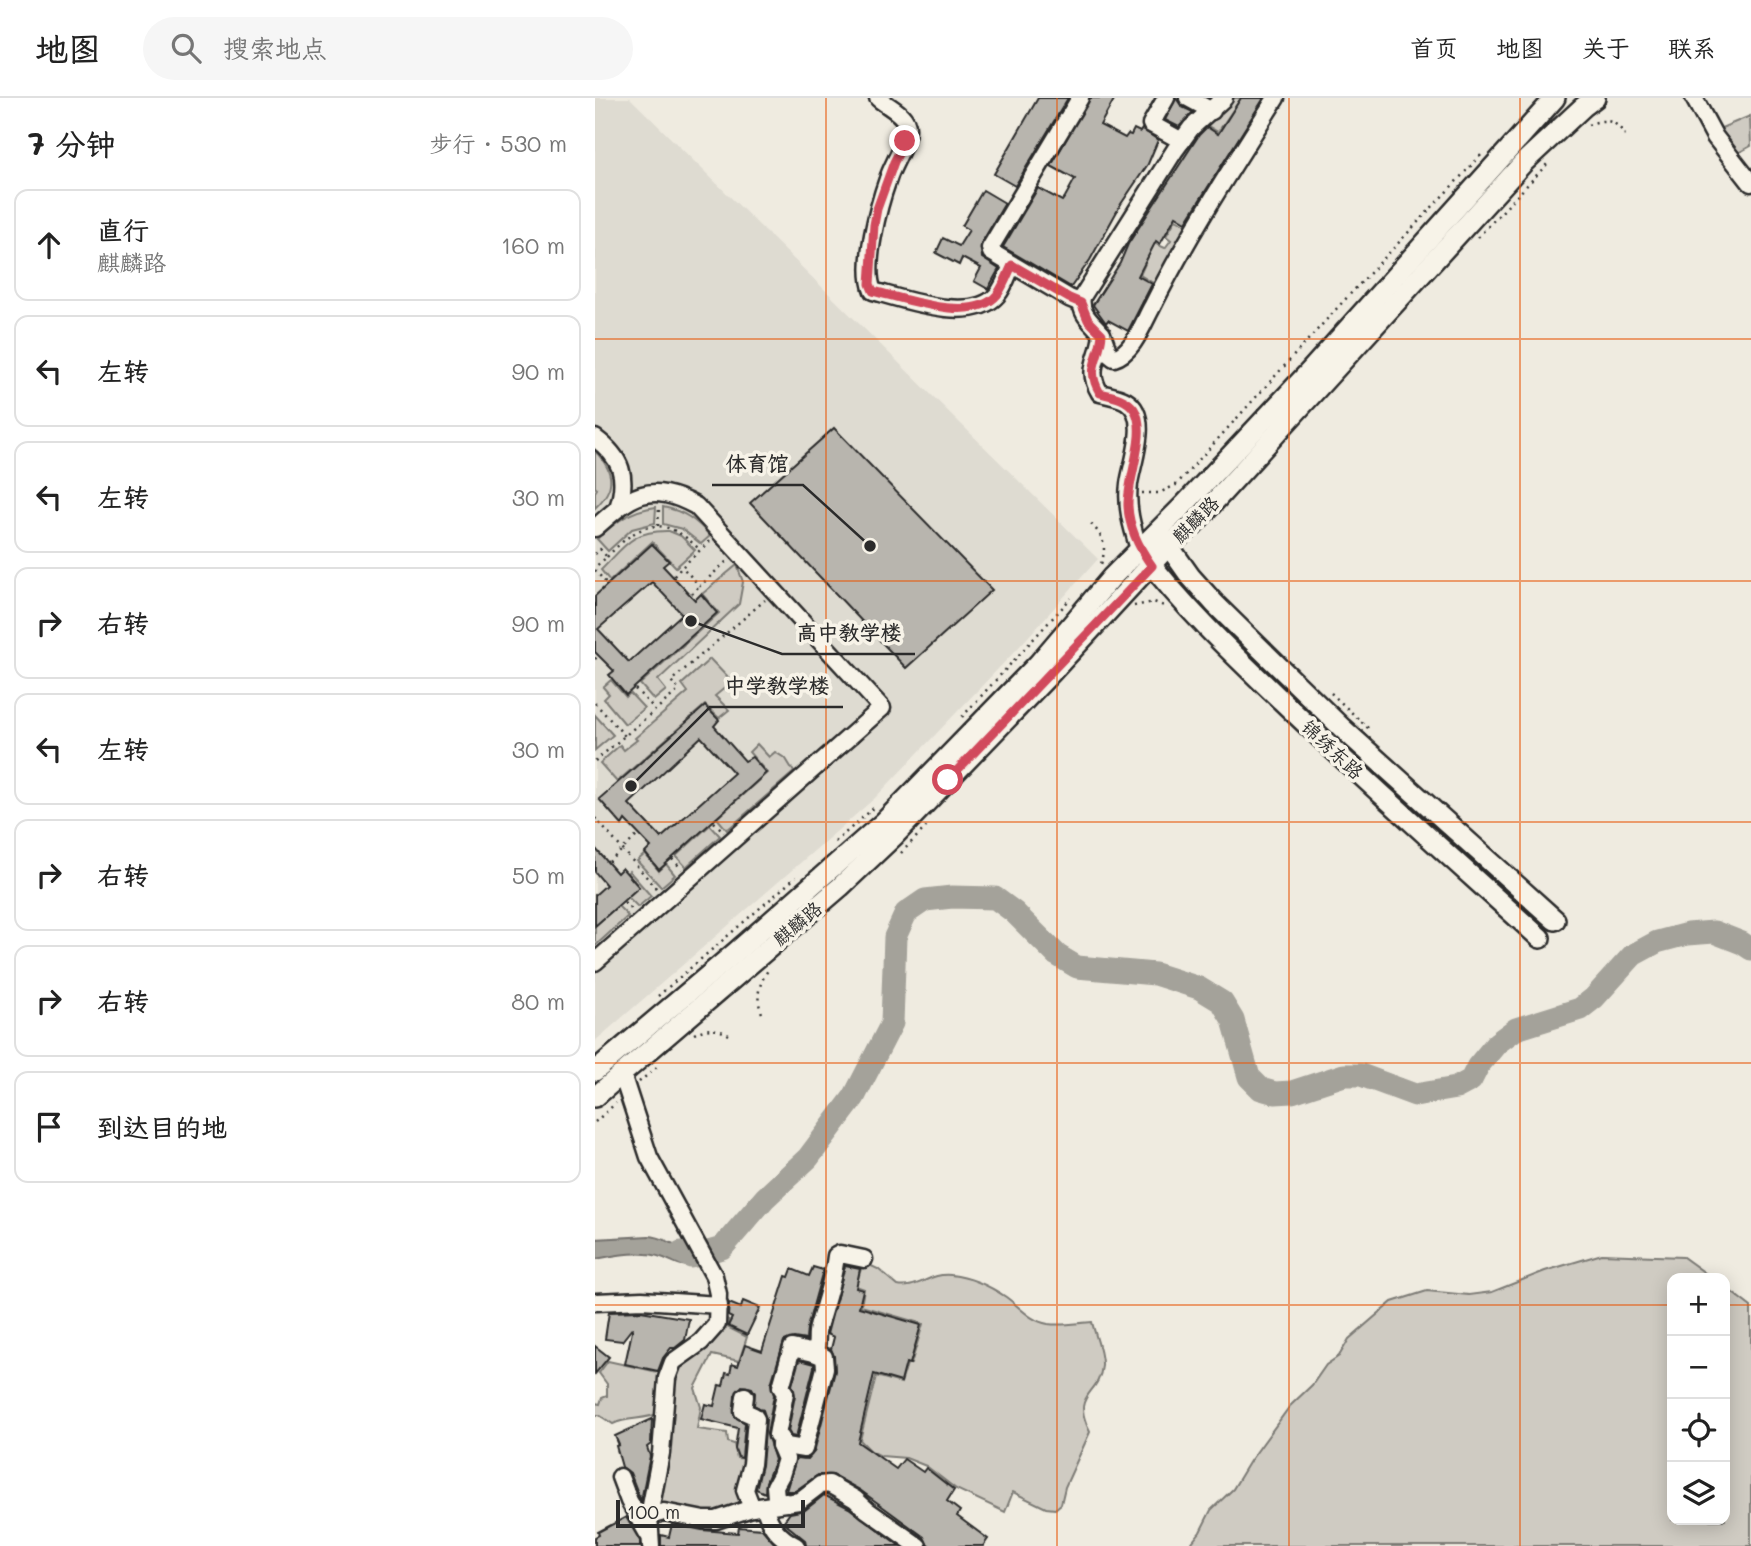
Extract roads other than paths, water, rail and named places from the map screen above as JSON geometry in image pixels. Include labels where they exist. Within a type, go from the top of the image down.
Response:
[{"type":"main road","name":"麒麟路","points":[[595,1097],[839,887],[895,835],[1152,566],[1164,538],[1555,98]]},
{"type":"main road","name":"麒麟路","points":[[595,1071],[884,822],[1038,664],[1139,549],[1193,525],[1523,163],[1595,98]]},
{"type":"main road","name":"锦绣东路","points":[[1164,538],[1190,576],[1273,662],[1342,728],[1555,920]]},
{"type":"main road","name":"锦绣东路","points":[[1139,549],[1170,588],[1329,747],[1540,938]]},
{"type":"street","points":[[878,98],[901,114],[908,131],[877,209],[871,261],[870,284],[873,291],[930,307],[975,306],[997,295],[1012,265]]},
{"type":"street","points":[[1080,98],[990,248],[991,252],[1012,265],[1081,303]]},
{"type":"street","points":[[1166,98],[1151,124],[1182,141]]},
{"type":"street","points":[[1188,98],[1212,111]]},
{"type":"street","points":[[1224,98],[1191,128],[1082,297],[1081,303],[1088,320],[1102,334],[1108,355],[1114,358],[1124,352],[1136,337],[1165,278],[1276,98]]},
{"type":"street","points":[[1694,98],[1715,137],[1751,183]]},
{"type":"street","points":[[1102,334],[1093,370],[1094,383],[1100,393],[1128,402],[1136,412],[1139,425],[1128,507],[1139,549]]},
{"type":"street","points":[[595,438],[616,460],[624,477],[637,488],[671,495],[696,506],[882,708],[595,962]]},
{"type":"street","points":[[618,508],[624,477]]},
{"type":"street","points":[[595,528],[628,500],[655,493]]},
{"type":"street","points":[[622,1074],[649,1157],[714,1276],[719,1305],[717,1324],[701,1342],[673,1362],[667,1378],[661,1453],[649,1516],[651,1541]]},
{"type":"street","points":[[814,1353],[818,1339],[817,1329],[835,1271],[836,1256],[840,1254],[864,1259]]},
{"type":"street","points":[[596,1301],[650,1300],[719,1305]]},
{"type":"street","points":[[780,1445],[804,1449],[825,1368],[824,1357],[794,1347],[789,1354],[781,1387],[785,1393],[777,1432],[781,1438],[780,1445],[786,1459],[774,1495],[787,1503]]},
{"type":"street","points":[[745,1396],[743,1411],[756,1419],[752,1464],[745,1490],[776,1532],[796,1546]]},
{"type":"street","points":[[620,1477],[629,1501],[651,1541]]},
{"type":"street","points":[[649,1516],[664,1512],[711,1521],[804,1499],[820,1485],[829,1484],[855,1499],[918,1546]]},
{"type":"waterway","points":[[681,1252],[691,1257],[722,1248],[765,1198],[808,1158],[854,1097],[892,1023],[895,937],[906,913],[925,900],[952,897],[995,898],[1014,912],[1057,955],[1077,967],[1155,974],[1199,988],[1222,1002],[1233,1020],[1249,1077],[1261,1089],[1275,1093],[1292,1092],[1344,1075],[1361,1075],[1415,1095],[1456,1088],[1471,1080],[1478,1066],[1497,1043],[1516,1029],[1580,1009],[1594,998],[1633,955],[1657,942],[1687,934],[1714,932],[1751,949]]},
{"type":"place","name":"体育馆","points":[[870,546]]},
{"type":"place","name":"高中教学楼","points":[[691,621]]},
{"type":"place","name":"中学教学楼","points":[[631,786]]}]
